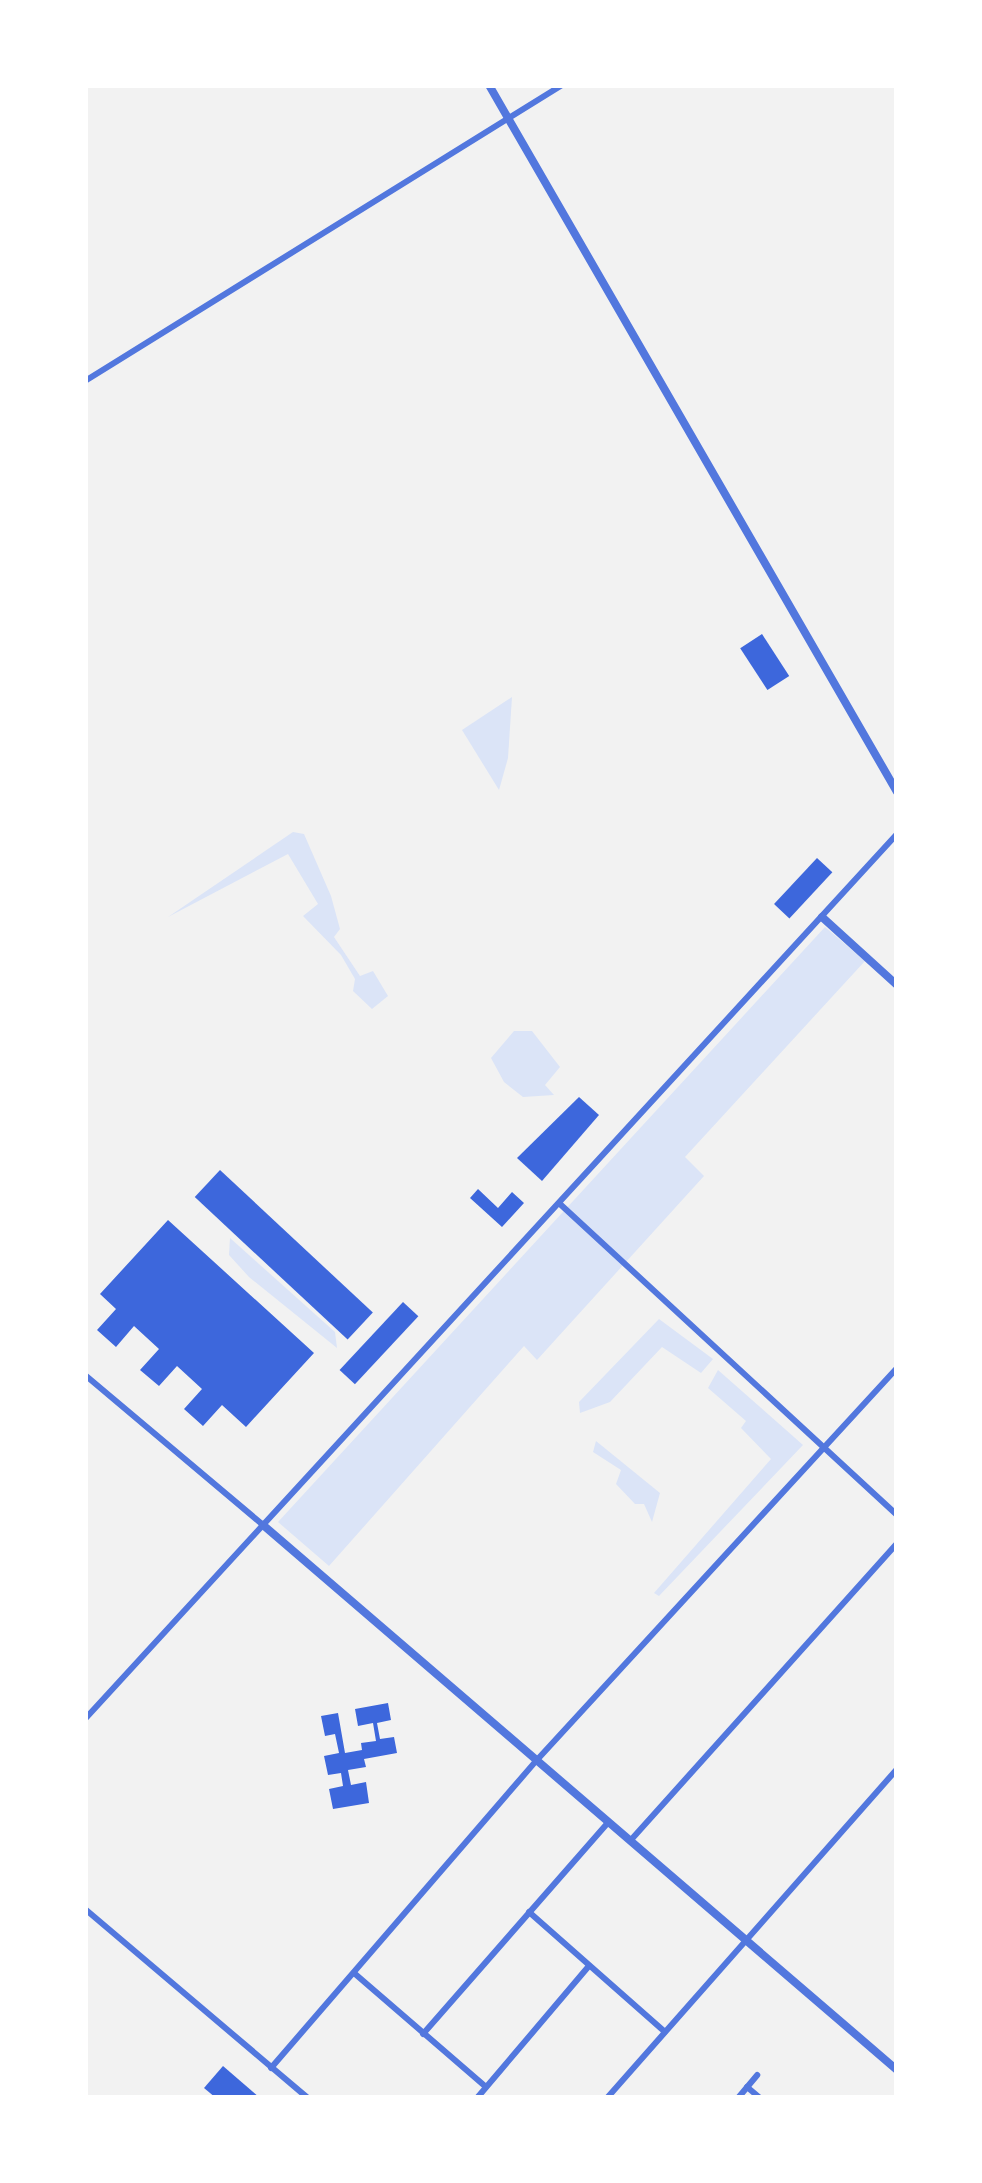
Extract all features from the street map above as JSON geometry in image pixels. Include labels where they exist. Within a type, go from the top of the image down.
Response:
[{"type":"street","points":[[490,85],[897,792]]},
{"type":"street","points":[[85,381],[562,85]]},
{"type":"street","points":[[85,1719],[897,834]]},
{"type":"street","points":[[822,916],[897,985]]},
{"type":"street","points":[[560,1204],[897,1515]]},
{"type":"street","points":[[271,2068],[536,1760],[897,1368]]},
{"type":"street","points":[[85,1376],[897,2070]]},
{"type":"street","points":[[630,1841],[897,1544]]},
{"type":"street","points":[[607,2098],[897,1769]]},
{"type":"street","points":[[423,2034],[608,1823]]},
{"type":"street","points":[[85,1909],[308,2098]]},
{"type":"street","points":[[529,1912],[665,2032]]},
{"type":"street","points":[[477,2098],[589,1966]]},
{"type":"street","points":[[354,1973],[486,2087]]},
{"type":"street","points":[[738,2098],[757,2075]]},
{"type":"street","points":[[747,2088],[760,2098]]},
{"type":"shaded area","points":[[512,697],[508,758],[499,790],[462,730]]},
{"type":"shaded area","points":[[293,832],[304,834],[331,896],[340,929],[334,937],[360,976],[373,971],[388,996],[372,1009],[353,991],[355,979],[341,955],[303,916],[318,904],[288,854],[168,917]]},
{"type":"shaded area","points":[[825,927],[865,961],[685,1157],[704,1176],[537,1360],[524,1346],[329,1566],[278,1522]]},
{"type":"shaded area","points":[[514,1031],[532,1031],[560,1067],[545,1085],[554,1095],[523,1097],[504,1082],[491,1058]]},
{"type":"shaded area","points":[[230,1238],[335,1332],[337,1348],[249,1277],[229,1255]]},
{"type":"shaded area","points":[[659,1319],[713,1359],[701,1373],[662,1347],[610,1402],[580,1413],[579,1402]]},
{"type":"shaded area","points":[[718,1370],[803,1445],[659,1596],[654,1593],[771,1459],[741,1428],[746,1421],[708,1388]]},
{"type":"shaded area","points":[[596,1441],[660,1493],[652,1522],[644,1504],[635,1504],[616,1484],[621,1470],[593,1452]]},
{"type":"building","points":[[762,634],[789,676],[767,690],[740,648]]},
{"type":"building","points":[[817,858],[832,872],[789,918],[774,904]]},
{"type":"building","points":[[579,1097],[599,1115],[542,1181],[517,1158]]},
{"type":"building","points":[[220,1170],[373,1313],[348,1340],[195,1197]]},
{"type":"building","points":[[478,1189],[498,1208],[512,1192],[524,1203],[502,1227],[470,1198]]},
{"type":"building","points":[[168,1220],[314,1353],[246,1427],[222,1405],[203,1426],[184,1409],[202,1389],[177,1366],[159,1386],[140,1370],[159,1349],[134,1326],[116,1347],[97,1330],[116,1309],[100,1294]]},
{"type":"building","points":[[403,1302],[418,1316],[355,1384],[340,1370]]},
{"type":"building","points":[[388,1703],[391,1720],[377,1723],[380,1739],[394,1737],[397,1753],[364,1759],[366,1767],[348,1770],[351,1785],[366,1782],[369,1803],[333,1809],[329,1789],[343,1786],[341,1773],[328,1775],[324,1756],[339,1753],[335,1734],[325,1736],[321,1716],[338,1713],[345,1753],[362,1750],[361,1743],[376,1741],[373,1723],[358,1726],[355,1709]]},
{"type":"building","points":[[223,2066],[260,2098],[216,2098],[204,2088]]}]
